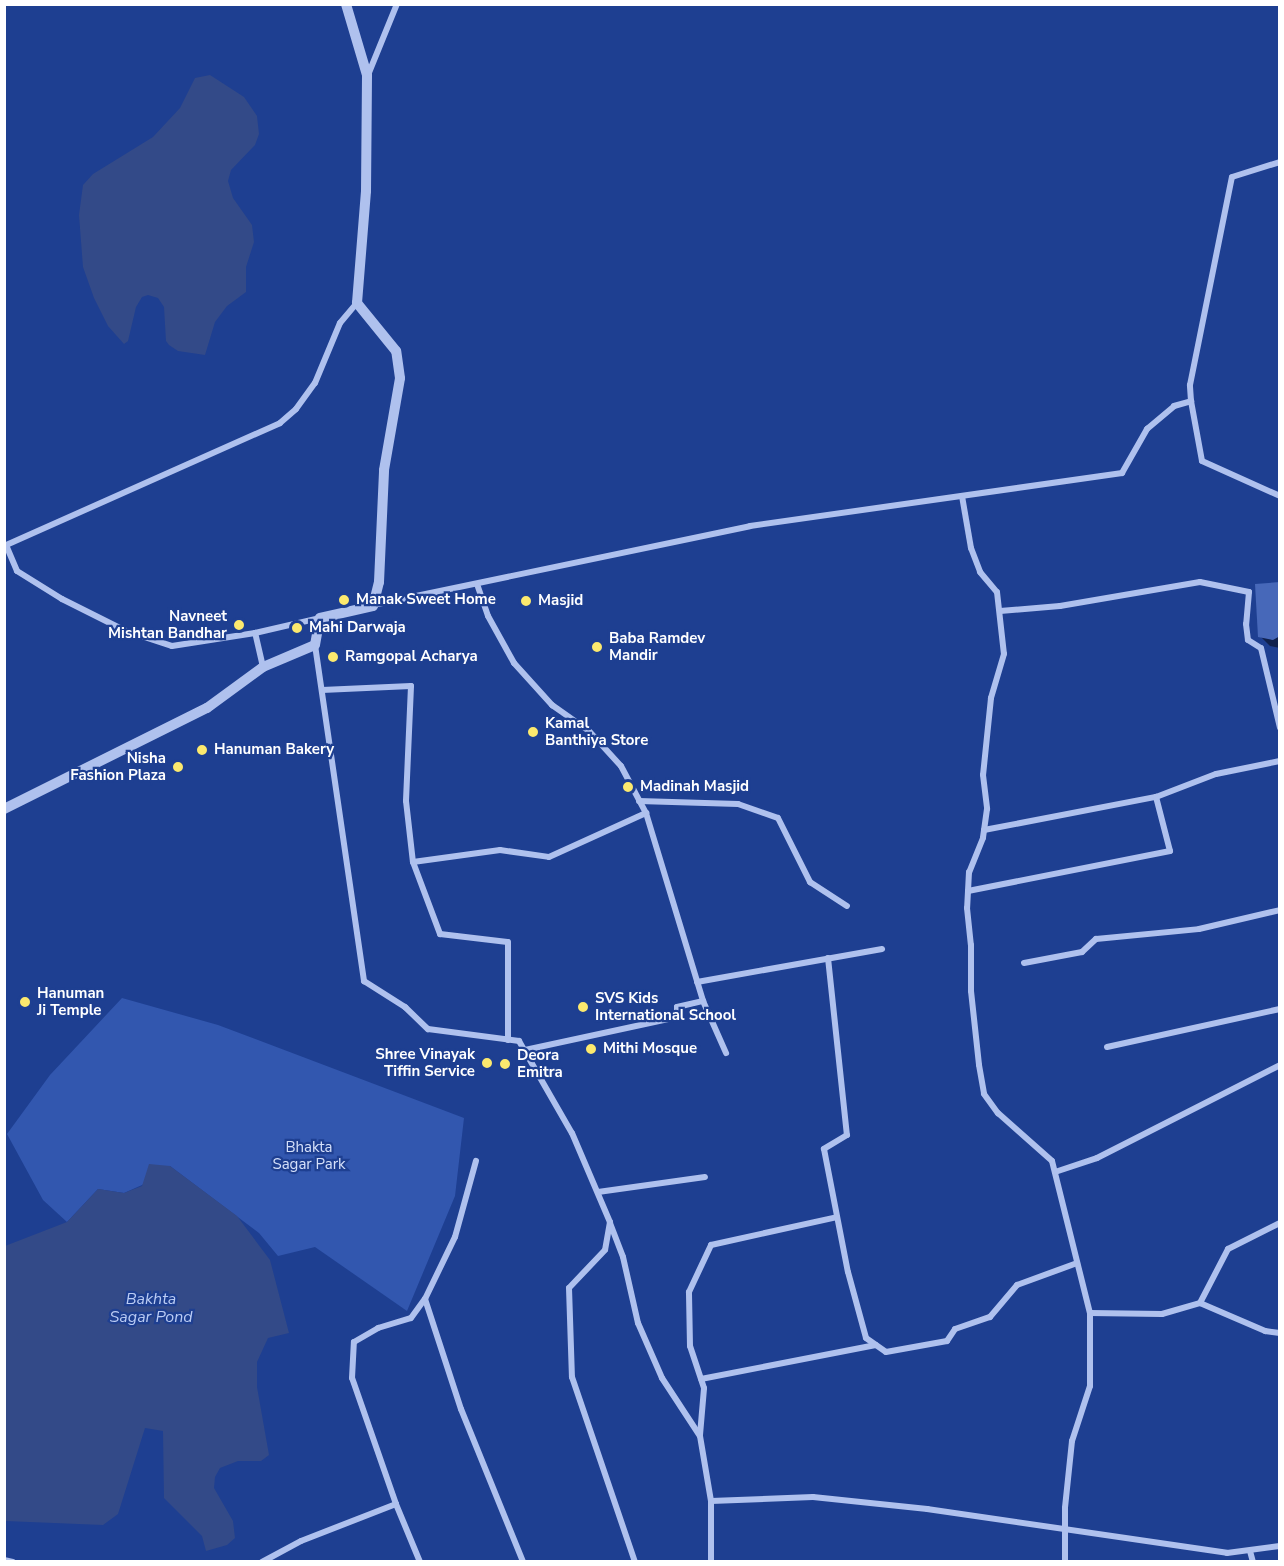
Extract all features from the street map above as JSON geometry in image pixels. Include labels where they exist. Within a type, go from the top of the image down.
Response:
[{"type":"street","points":[[346,4],[367,75],[366,191],[357,303],[340,323],[315,382],[296,409],[280,423],[5,545],[17,571],[62,598],[126,630],[172,646],[255,633],[750,526],[1122,474],[1147,429],[1174,406],[1191,401]]},
{"type":"street","points":[[367,75],[397,4]]},
{"type":"street","points":[[1280,162],[1232,177],[1190,385],[1202,461],[1280,496]]},
{"type":"street","points":[[357,303],[396,351],[400,378],[384,470],[379,582],[373,606]]},
{"type":"street","points":[[962,496],[971,548],[980,572],[997,592],[1004,654],[991,698],[984,775],[987,809],[984,830],[969,872],[968,891],[971,991],[984,1094],[998,1113],[1052,1161],[1090,1313],[1090,1386],[1072,1441],[1065,1530],[1065,1562]]},
{"type":"street","points":[[1000,611],[1060,606],[1200,582],[1249,592],[1246,624],[1248,640],[1261,648],[1280,728]]},
{"type":"street","points":[[477,584],[488,616],[514,663],[552,705],[597,740],[621,766],[646,813],[703,1001],[726,1053]]},
{"type":"street","points":[[320,618],[315,645],[364,981],[405,1007],[428,1029],[519,1041],[572,1133],[598,1192],[623,1257],[638,1323],[662,1377],[700,1436]]},
{"type":"street","points":[[255,633],[263,667]]},
{"type":"street","points":[[4,809],[207,708],[263,667],[315,645]]},
{"type":"street","points":[[322,690],[411,686],[406,801],[413,862],[440,934],[508,942],[508,1040]]},
{"type":"street","points":[[984,830],[1156,797],[1216,774],[1280,760]]},
{"type":"street","points":[[968,891],[1170,851],[1156,797]]},
{"type":"street","points":[[639,801],[738,804],[778,818],[810,882],[847,906]]},
{"type":"street","points":[[413,862],[500,850],[549,857],[646,813]]},
{"type":"street","points":[[1024,963],[1082,952],[1096,939],[1199,929],[1280,910]]},
{"type":"street","points":[[697,982],[882,949]]},
{"type":"street","points":[[828,958],[847,1135],[824,1149],[848,1272],[866,1338],[886,1352],[947,1341],[955,1329],[990,1317],[1017,1285],[1077,1263]]},
{"type":"street","points":[[525,1050],[677,1017],[677,1007],[703,1001]]},
{"type":"street","points":[[1107,1047],[1280,1010]]},
{"type":"street","points":[[1055,1172],[1097,1158],[1280,1065]]},
{"type":"street","points":[[420,1562],[396,1504],[352,1378],[354,1342],[378,1328],[411,1318],[425,1299],[455,1237],[476,1161]]},
{"type":"street","points":[[598,1192],[705,1178]]},
{"type":"street","points":[[711,1562],[711,1501],[700,1436],[704,1388],[690,1346],[689,1292],[711,1245],[837,1217]]},
{"type":"street","points":[[610,1222],[605,1250],[569,1288],[572,1377],[635,1562]]},
{"type":"street","points":[[1200,1303],[1228,1249],[1280,1223]]},
{"type":"street","points":[[425,1299],[461,1409],[524,1562]]},
{"type":"street","points":[[1090,1313],[1162,1314],[1200,1303],[1265,1331],[1280,1334]]},
{"type":"street","points":[[701,1379],[876,1345]]},
{"type":"street","points":[[711,1501],[813,1497],[927,1509],[1227,1553],[1280,1546]]},
{"type":"street","points":[[262,1562],[301,1541],[396,1504]]},
{"type":"street","points":[[1250,1551],[1253,1562]]},
{"type":"street","points":[[4,1560],[13,1562]]},
{"type":"green space","name":"Bhakta Sagar Park","points":[[122,998],[218,1025],[464,1118],[455,1196],[407,1311],[315,1247],[278,1256],[259,1233],[170,1166],[142,1185],[124,1193],[98,1189],[67,1222],[43,1200],[7,1134],[50,1075]]},
{"type":"water","points":[[210,75],[244,97],[257,116],[259,134],[255,145],[231,170],[228,181],[233,198],[252,225],[254,242],[246,267],[246,292],[227,306],[215,322],[205,355],[178,351],[169,345],[166,341],[164,307],[158,298],[148,295],[142,297],[136,307],[128,341],[124,344],[108,326],[94,298],[83,267],[79,215],[83,185],[93,174],[153,137],[180,108],[195,78]]},
{"type":"water","name":"Bakhta Sagar Pond","points":[[149,1164],[170,1166],[237,1216],[270,1260],[289,1333],[268,1338],[257,1362],[257,1387],[269,1455],[261,1461],[238,1461],[220,1468],[215,1477],[214,1488],[233,1521],[235,1538],[227,1545],[206,1551],[202,1536],[164,1498],[163,1431],[145,1428],[118,1514],[103,1525],[5,1521],[5,1246],[67,1222],[98,1189],[124,1193],[142,1186]]},
{"type":"building","points":[[1280,582],[1280,636],[1273,640],[1258,637],[1255,584]]},
{"type":"place","name":"Manak Sweet Home","points":[[344,600]]},
{"type":"place","name":"Masjid","points":[[526,601]]},
{"type":"place","name":"Navneet Mishtan Bandhar","points":[[239,625]]},
{"type":"place","name":"Mahi Darwaja","points":[[297,628]]},
{"type":"place","name":"Baba Ramdev Mandir","points":[[597,647]]},
{"type":"place","name":"Ramgopal Acharya","points":[[333,657]]},
{"type":"place","name":"Kamal Banthiya Store","points":[[533,732]]},
{"type":"place","name":"Hanuman Bakery","points":[[202,750]]},
{"type":"place","name":"Nisha Fashion Plaza","points":[[178,767]]},
{"type":"place","name":"Madinah Masjid","points":[[628,787]]},
{"type":"place","name":"Hanuman Ji Temple","points":[[25,1002]]},
{"type":"place","name":"SVS Kids International School","points":[[583,1007]]},
{"type":"place","name":"Mithi Mosque","points":[[591,1049]]},
{"type":"place","name":"Shree Vinayak Tiffin Service","points":[[487,1063]]},
{"type":"place","name":"Deora Emitra","points":[[505,1064]]}]
